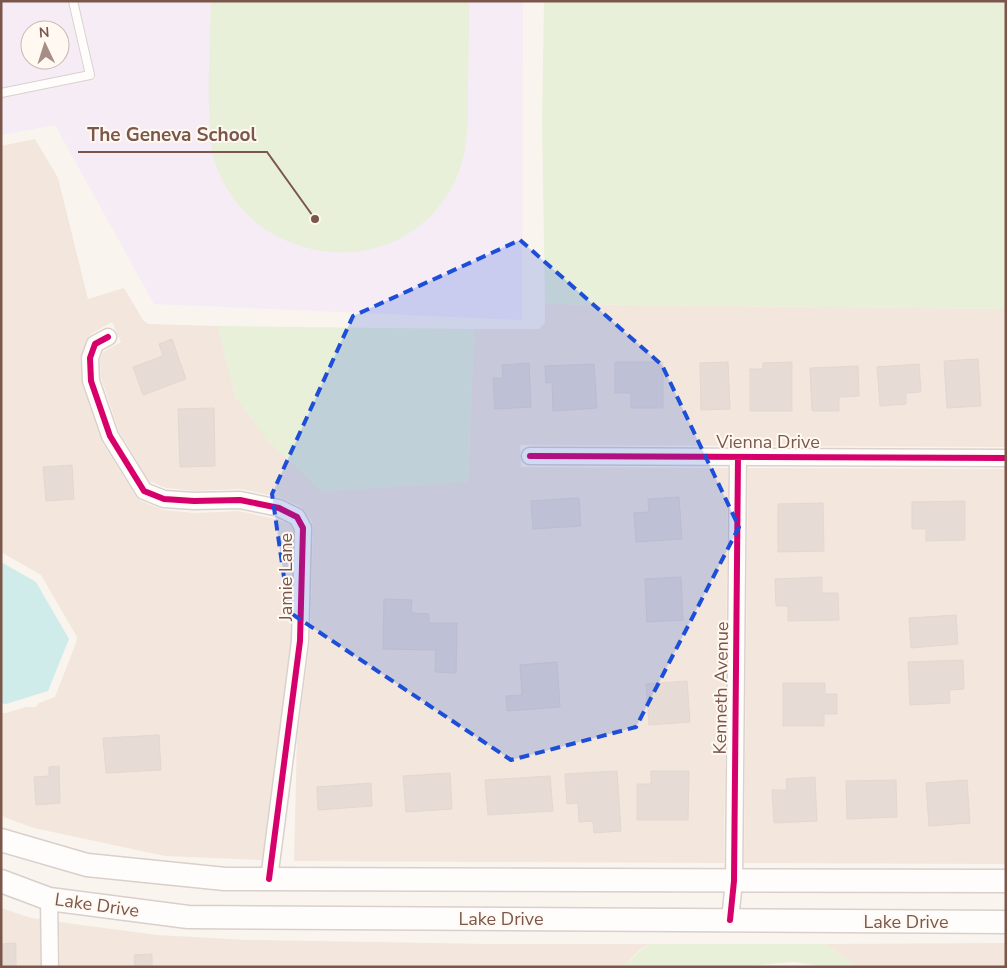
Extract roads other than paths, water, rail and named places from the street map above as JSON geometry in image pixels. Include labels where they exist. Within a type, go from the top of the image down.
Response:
[{"type":"main road","points":[[1,840],[88,865],[225,879],[1006,881]]},
{"type":"main road","name":"Lake Drive","points":[[1,881],[49,899],[188,917],[1006,922]]},
{"type":"street","name":"Jamie Lane","points":[[108,337],[96,344],[90,358],[91,381],[110,436],[144,491],[164,499],[194,502],[240,500],[279,508],[298,517],[303,528],[300,641],[269,878]]},
{"type":"street","name":"Vienna Drive","points":[[530,456],[1006,458]]},
{"type":"street","name":"Kenneth Avenue","points":[[730,920],[734,880],[738,457]]},
{"type":"street","points":[[49,899],[50,967]]},
{"type":"lane","points":[[1,93],[90,75],[73,1]]},
{"type":"water","points":[[1,562],[36,582],[69,639],[48,691],[6,704],[1,703]]},
{"type":"place","name":"The Geneva School","points":[[315,219]]}]
